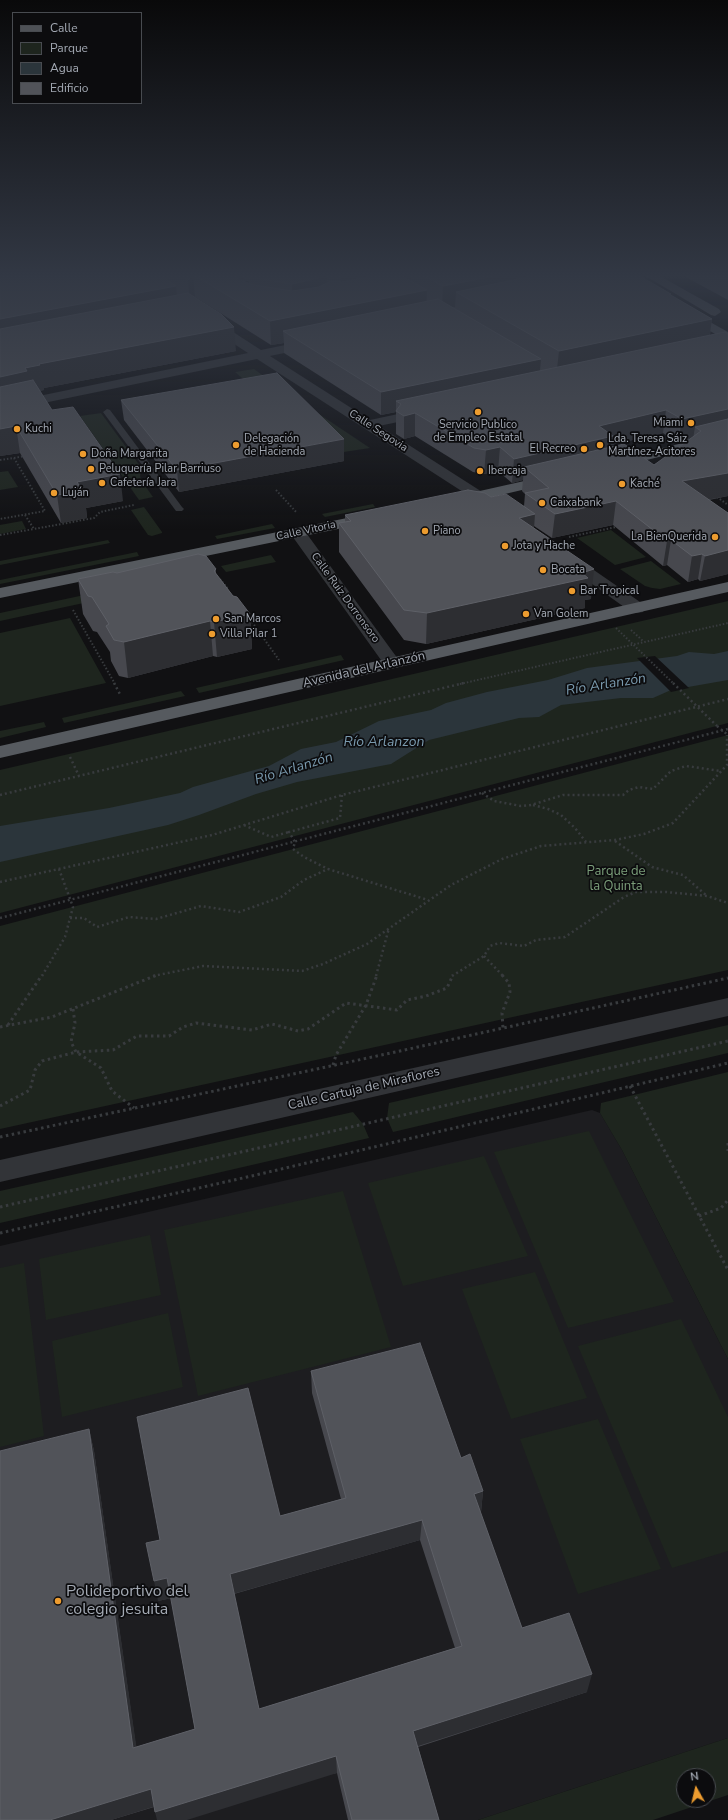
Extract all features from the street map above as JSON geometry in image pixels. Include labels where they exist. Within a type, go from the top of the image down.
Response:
[{"type":"highway","points":[[600,467],[728,436]]},
{"type":"highway","points":[[444,503],[480,496],[562,476]]},
{"type":"highway","name":"Calle Vitoria","points":[[0,593],[382,516]]},
{"type":"highway","name":"Avenida del Arlanzón","points":[[0,752],[728,587]]},
{"type":"street","points":[[0,408],[231,360]]},
{"type":"street","name":"Calle Segovia","points":[[269,360],[480,496],[505,514]]},
{"type":"street","points":[[368,424],[437,410]]},
{"type":"street","name":"Calle Ruiz Dorronsoro","points":[[298,533],[392,663]]},
{"type":"street","points":[[557,551],[637,608]]},
{"type":"street","name":"Calle Cartuja de Miraflores","points":[[0,1171],[728,1007]]},
{"type":"lane","points":[[107,412],[179,509]]},
{"type":"path","points":[[0,460],[29,455]]},
{"type":"path","points":[[0,519],[45,511],[14,458]]},
{"type":"path","points":[[276,490],[298,515]]},
{"type":"path","points":[[715,496],[728,504]]},
{"type":"path","points":[[0,536],[94,518],[100,512],[134,505]]},
{"type":"path","points":[[25,515],[34,529]]},
{"type":"path","points":[[569,537],[620,526]]},
{"type":"path","points":[[220,578],[229,591]]},
{"type":"path","points":[[73,610],[121,696]]},
{"type":"path","points":[[247,616],[279,660]]},
{"type":"path","points":[[0,795],[475,681],[728,623]]},
{"type":"path","points":[[616,628],[727,735],[728,769]]},
{"type":"path","points":[[633,632],[644,642]]},
{"type":"path","points":[[0,882],[212,835],[342,795],[728,700]]},
{"type":"path","points":[[0,918],[728,729]]},
{"type":"path","points":[[67,750],[79,776]]},
{"type":"path","points":[[0,1027],[52,1017],[153,976],[180,970],[203,966],[302,971],[323,964],[367,944],[451,885],[502,859],[541,846],[615,840],[644,834],[673,823],[727,765]]},
{"type":"path","points":[[481,793],[494,801],[520,806],[531,805],[564,795],[623,795],[629,790],[639,787],[653,789],[672,771],[686,766],[722,771]]},
{"type":"path","points":[[244,825],[272,837],[340,818],[342,795]]},
{"type":"path","points":[[531,805],[548,809],[561,815],[575,828],[586,843]]},
{"type":"path","points":[[289,832],[294,842],[293,849],[304,857],[328,869],[429,900]]},
{"type":"path","points":[[615,840],[652,867],[684,875],[707,896]]},
{"type":"path","points":[[8,1026],[52,961],[65,936],[72,907],[59,869]]},
{"type":"path","points":[[70,918],[84,918],[97,927],[129,917],[156,919],[201,906],[239,912],[282,898],[304,880],[328,869]]},
{"type":"path","points":[[0,1106],[30,1090],[35,1070],[42,1061],[76,1052],[113,1050],[137,1036],[169,1036],[183,1027],[196,1023],[252,1030],[272,1024],[298,1031],[308,1029],[346,1003],[397,1010],[408,1000],[426,996],[447,988],[453,975],[484,956],[490,946],[498,943],[524,946],[536,940],[566,937],[624,897],[636,892],[666,892],[707,896],[728,903]]},
{"type":"path","points":[[333,1066],[336,1055],[366,1005],[379,969],[389,928]]},
{"type":"path","points":[[484,956],[509,983],[510,992],[502,1013],[503,1028]]},
{"type":"path","points":[[0,1137],[333,1066],[728,978]]},
{"type":"path","points":[[73,1009],[75,1023],[71,1042],[76,1052],[101,1068],[112,1091],[134,1108]]},
{"type":"path","points":[[0,1207],[728,1040]]},
{"type":"path","points":[[0,1233],[256,1175],[728,1063]]},
{"type":"path","points":[[630,1086],[728,1270]]},
{"type":"path","points":[[728,1143],[728,1151]]},
{"type":"path","points":[[699,1216],[721,1208],[728,1200]]},
{"type":"shaded area","points":[[592,1110],[600,1113],[622,1150],[728,1359],[728,1738],[478,1820],[0,1820],[0,1246]]},
{"type":"green space","points":[[254,369],[272,382],[250,385],[235,372]]},
{"type":"green space","points":[[277,386],[370,448],[337,453]]},
{"type":"green space","points":[[101,413],[143,470],[140,475],[141,480],[153,497],[139,500],[80,416]]},
{"type":"green space","points":[[8,471],[18,487],[0,490],[0,472]]},
{"type":"green space","points":[[373,504],[375,507],[325,517],[322,514]]},
{"type":"green space","points":[[144,507],[162,533],[152,536],[148,535],[131,510]]},
{"type":"green space","points":[[22,521],[26,529],[0,534],[0,525]]},
{"type":"green space","points":[[272,524],[275,528],[217,539],[215,536]]},
{"type":"green space","points":[[611,530],[646,557],[615,565],[577,538]]},
{"type":"green space","points":[[108,540],[110,543],[0,565],[0,561]]},
{"type":"green space","points":[[137,552],[139,556],[0,584],[0,580]]},
{"type":"green space","points":[[271,555],[276,562],[226,572],[221,566]]},
{"type":"green space","points":[[651,561],[681,584],[660,589],[652,588],[645,586],[620,569]]},
{"type":"green space","points":[[89,594],[93,601],[0,621],[0,613]]},
{"type":"green space","points":[[728,601],[728,723],[0,913],[0,770]]},
{"type":"green space","points":[[70,618],[106,683],[0,706],[0,633]]},
{"type":"green space","points":[[341,655],[344,660],[199,693],[196,688]]},
{"type":"green space","points":[[181,691],[185,696],[64,723],[62,718]]},
{"type":"green space","points":[[44,722],[46,727],[0,738],[0,731]]},
{"type":"green space","name":"Parque de la Quinta","points":[[728,735],[728,970],[0,1129],[0,926]]},
{"type":"green space","points":[[728,1025],[728,1053],[393,1132],[387,1118],[389,1103]]},
{"type":"green space","points":[[728,1072],[728,1359],[622,1150],[600,1113],[601,1103]]},
{"type":"green space","points":[[353,1112],[363,1124],[369,1138],[0,1223],[0,1191]]},
{"type":"green space","points":[[589,1131],[674,1302],[568,1328],[494,1152]]},
{"type":"green space","points":[[484,1156],[528,1256],[403,1286],[368,1183]]},
{"type":"green space","points":[[343,1191],[391,1347],[198,1396],[164,1230]]},
{"type":"green space","points":[[150,1235],[161,1295],[46,1320],[39,1259]]},
{"type":"green space","points":[[24,1263],[44,1436],[0,1447],[0,1268]]},
{"type":"green space","points":[[535,1272],[587,1398],[511,1419],[462,1289]]},
{"type":"green space","points":[[168,1313],[183,1387],[62,1417],[52,1341]]},
{"type":"green space","points":[[681,1319],[728,1417],[728,1551],[672,1568],[578,1346]]},
{"type":"green space","points":[[598,1419],[661,1569],[578,1594],[520,1439]]},
{"type":"green space","points":[[728,1738],[728,1795],[716,1799],[716,1768],[676,1768],[676,1808],[689,1808],[653,1820],[478,1820]]},
{"type":"water","name":"Río Arlanzon","points":[[728,651],[728,680],[671,690],[653,698],[621,698],[561,705],[539,717],[519,718],[429,740],[391,764],[297,782],[256,794],[168,825],[0,862],[0,826],[109,808],[180,793],[193,787],[269,766],[301,749],[336,742],[379,721],[431,710],[446,703],[487,692],[548,680],[587,668],[677,656],[689,652],[714,654]]},
{"type":"pier","points":[[655,656],[689,688],[671,692],[637,658]]},
{"type":"building","points":[[0,360],[60,360],[39,364],[40,365],[25,368],[27,371],[0,377]]},
{"type":"building","points":[[329,360],[536,360],[381,392]]},
{"type":"building","points":[[592,360],[728,360],[728,409],[682,419],[666,410],[599,426],[613,436],[514,459],[500,447],[486,450],[474,448],[415,413],[404,416],[396,411],[401,404],[396,401]]},
{"type":"building","name":"Delegación de Hacienda","points":[[277,373],[344,439],[177,470],[121,400]]},
{"type":"building","points":[[33,380],[52,410],[73,407],[120,474],[77,482],[83,491],[57,495],[16,426],[0,429],[0,387]]},
{"type":"building","points":[[728,419],[728,473],[682,481],[728,513],[728,550],[705,556],[702,554],[692,556],[671,540],[667,541],[616,501],[555,514],[525,493],[549,488],[524,467],[624,444],[654,465],[701,431],[695,427]]},
{"type":"building","points":[[468,490],[485,493],[491,497],[506,494],[535,514],[519,518],[594,569],[582,573],[588,578],[427,613],[404,610],[339,523],[351,521],[345,515]]},
{"type":"building","points":[[198,554],[206,556],[216,569],[214,571],[233,596],[237,597],[250,614],[214,622],[210,621],[124,642],[114,640],[106,626],[109,624],[92,597],[88,596],[78,579],[113,572],[117,573]]},
{"type":"building","points":[[420,1343],[461,1458],[470,1454],[483,1491],[474,1494],[522,1628],[569,1613],[592,1674],[413,1731],[439,1820],[352,1820],[336,1756],[155,1812],[151,1789],[50,1820],[0,1820],[0,1451],[89,1429],[133,1748],[195,1729],[167,1578],[154,1581],[146,1543],[160,1540],[137,1417],[248,1388],[280,1516],[346,1498],[311,1371]],"holes":[[[422,1520],[462,1646],[259,1709],[230,1574]]]},
{"type":"place","name":"Servicio Publico de Empleo Estatal","points":[[478,412]]},
{"type":"place","name":"Miami","points":[[691,423]]},
{"type":"place","name":"Kuchi","points":[[17,429]]},
{"type":"place","name":"Delegación de Hacienda","points":[[236,445]]},
{"type":"place","name":"Lda. Teresa Sáiz Martínez-Acitores","points":[[600,445]]},
{"type":"place","name":"El Recreo","points":[[584,449]]},
{"type":"place","name":"Doña Margarita","points":[[83,454]]},
{"type":"place","name":"Peluquería Pilar Barriuso","points":[[91,469]]},
{"type":"place","name":"Ibercaja","points":[[480,471]]},
{"type":"place","name":"Cafetería Jara","points":[[102,483]]},
{"type":"place","name":"Kaché","points":[[622,484]]},
{"type":"place","name":"Luján","points":[[54,493]]},
{"type":"place","name":"Caixabank","points":[[542,503]]},
{"type":"place","name":"Piano","points":[[425,531]]},
{"type":"place","name":"La BienQuerida","points":[[715,537]]},
{"type":"place","name":"Jota y Hache","points":[[505,546]]},
{"type":"place","name":"Bocata","points":[[543,570]]},
{"type":"place","name":"Bar Tropical","points":[[572,591]]},
{"type":"place","name":"Van Golem","points":[[526,614]]},
{"type":"place","name":"San Marcos","points":[[216,619]]},
{"type":"place","name":"Villa Pilar 1","points":[[212,634]]},
{"type":"place","name":"Polideportivo del colegio jesuita","points":[[58,1601]]},
{"type":"water label","name":"Río Arlanzón","points":[[606,685]]},
{"type":"water label","name":"Río Arlanzón","points":[[294,769]]}]
